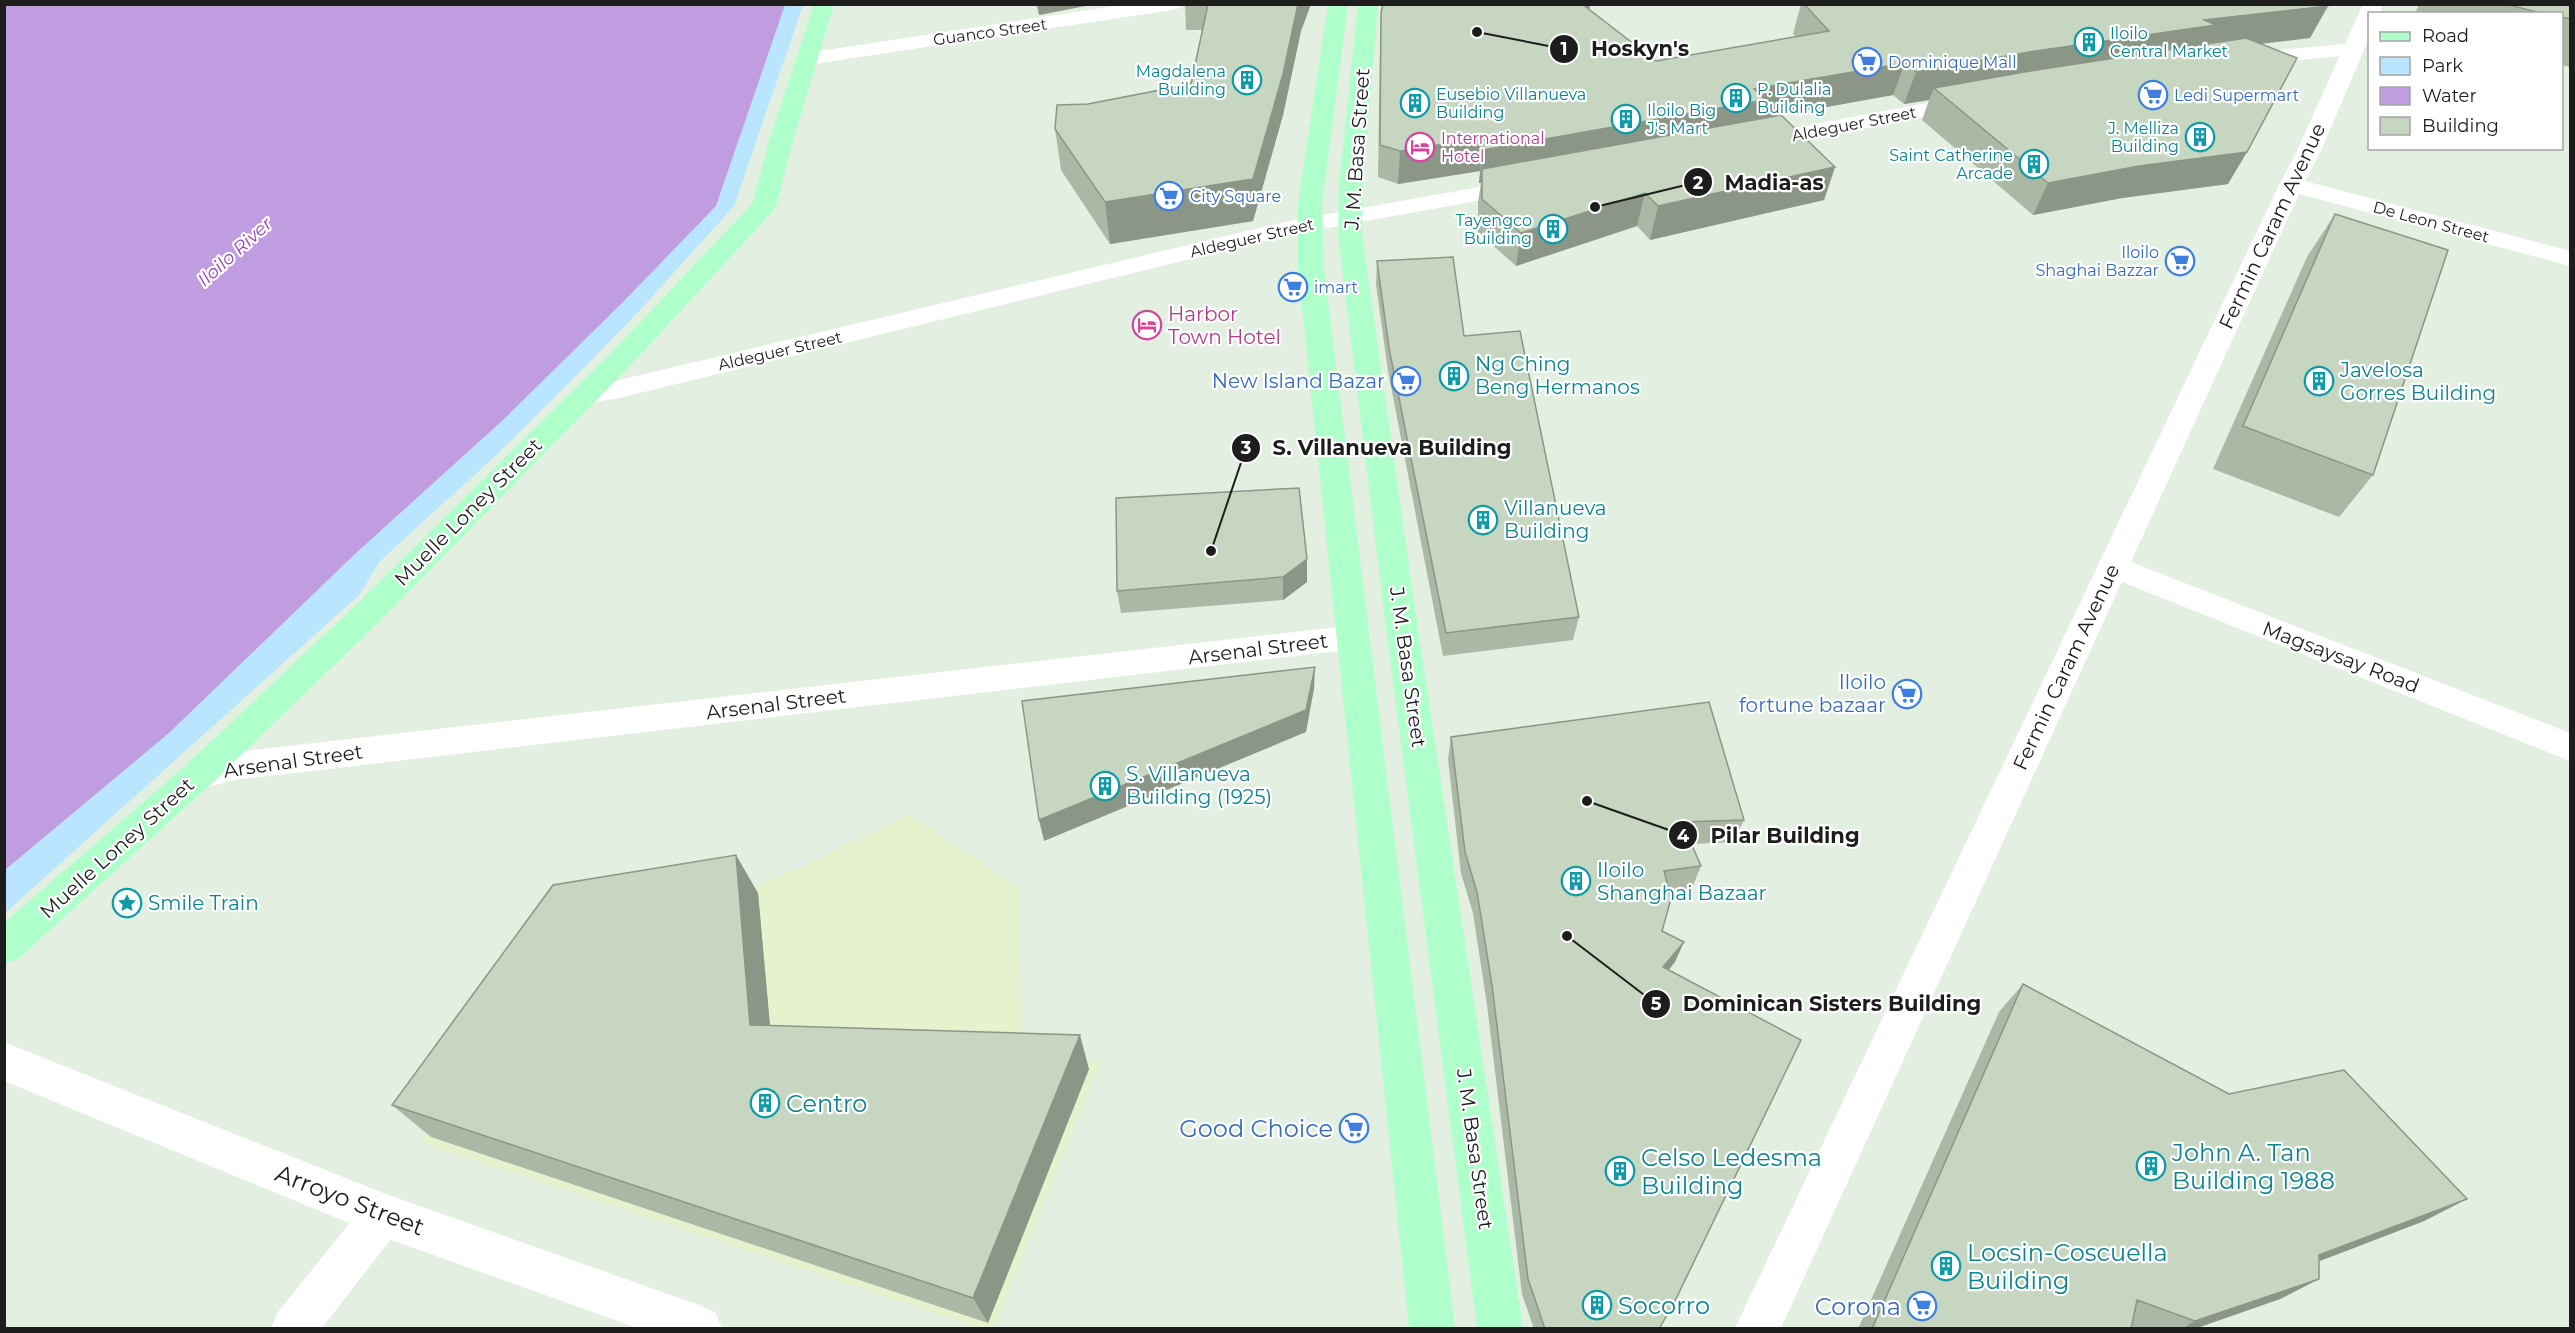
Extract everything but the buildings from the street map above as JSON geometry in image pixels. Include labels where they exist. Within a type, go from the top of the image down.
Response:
[{"type":"main road","name":"Muelle Loney Street","points":[[4,948],[197,776],[365,616],[586,394],[764,206],[782,138],[824,4]]},
{"type":"main road","name":"J. M. Basa Street","points":[[1338,4],[1309,224],[1311,268],[1432,1329]]},
{"type":"main road","name":"J. M. Basa Street","points":[[1368,4],[1349,218],[1402,626],[1500,1329]]},
{"type":"street","name":"Guanco Street","points":[[807,58],[1173,4]]},
{"type":"street","name":"Fermin Caram Avenue","points":[[1758,1329],[2291,184],[2308,153],[2368,15]]},
{"type":"street","points":[[2223,62],[2353,49]]},
{"type":"street","name":"Aldeguer Street","points":[[1737,146],[1993,98]]},
{"type":"street","name":"Aldeguer Street","points":[[586,394],[615,390],[1309,224],[1550,181]]},
{"type":"street","name":"De Leon Street","points":[[2291,184],[2571,259]]},
{"type":"street","name":"Magsaysay Road","points":[[2113,567],[2571,747]]},
{"type":"street","name":"Arsenal Street","points":[[197,776],[235,766],[1355,638]]},
{"type":"street","name":"Arroyo Street","points":[[4,1061],[383,1215],[677,1325]]},
{"type":"street","points":[[294,1329],[383,1215]]},
{"type":"shaded area","name":"Centro","points":[[909,814],[1019,888],[1022,1057],[1102,1060],[995,1328],[979,1328],[419,1142],[579,917],[755,888]]},
{"type":"green space","points":[[785,5],[803,5],[734,206],[641,309],[572,380],[494,457],[380,561],[359,595],[5,913],[5,870],[169,733],[355,554],[502,421],[716,206]]},
{"type":"water","name":"Iloilo River","points":[[5,4],[785,5],[716,206],[622,303],[502,421],[355,554],[169,733],[5,870]]},
{"type":"place","name":"Hoskyn's","points":[[1477,32]]},
{"type":"place","name":"Iloilo Central Market","points":[[2089,42]]},
{"type":"place","name":"Dominique Mall","points":[[1867,62]]},
{"type":"place","name":"Magdalena Building","points":[[1247,80]]},
{"type":"place","name":"Ledi Supermart","points":[[2153,95]]},
{"type":"place","name":"P. Dulalia Building","points":[[1736,98]]},
{"type":"place","name":"Eusebio Villanueva Building","points":[[1415,103]]},
{"type":"place","name":"Iloilo Big J's Mart","points":[[1626,119]]},
{"type":"place","name":"J. Melliza Building","points":[[2200,137]]},
{"type":"place","name":"International Hotel","points":[[1420,147]]},
{"type":"place","name":"Saint Catherine Arcade","points":[[2034,164]]},
{"type":"place","name":"City Square","points":[[1169,196]]},
{"type":"place","name":"Madia-as","points":[[1595,207]]},
{"type":"place","name":"Tayengco Building","points":[[1553,229]]},
{"type":"place","name":"Iloilo Shaghai Bazzar","points":[[2180,261]]},
{"type":"place","name":"imart","points":[[1293,287]]},
{"type":"place","name":"Harbor Town Hotel","points":[[1147,325]]},
{"type":"place","name":"Ng Ching Beng Hermanos","points":[[1454,376]]},
{"type":"place","name":"New Island Bazar","points":[[1406,381]]},
{"type":"place","name":"Javelosa Gorres Building","points":[[2319,381]]},
{"type":"place","name":"Villanueva Building","points":[[1483,520]]},
{"type":"place","name":"S. Villanueva Building","points":[[1211,551]]},
{"type":"place","name":"Iloilo fortune bazaar","points":[[1907,694]]},
{"type":"place","name":"S. Villanueva Building (1925)","points":[[1105,786]]},
{"type":"place","name":"Pilar Building","points":[[1587,801]]},
{"type":"place","name":"Iloilo Shanghai Bazaar","points":[[1576,881]]},
{"type":"place","name":"Smile Train","points":[[127,903]]},
{"type":"place","name":"Dominican Sisters Building","points":[[1567,936]]},
{"type":"place","name":"Centro","points":[[765,1103]]},
{"type":"place","name":"Good Choice","points":[[1354,1128]]},
{"type":"place","name":"John A. Tan Building 1988","points":[[2151,1166]]},
{"type":"place","name":"Celso Ledesma Building","points":[[1620,1171]]},
{"type":"place","name":"Locsin-Coscuella Building","points":[[1946,1266]]},
{"type":"place","name":"Socorro","points":[[1597,1305]]},
{"type":"place","name":"Corona","points":[[1922,1306]]}]
